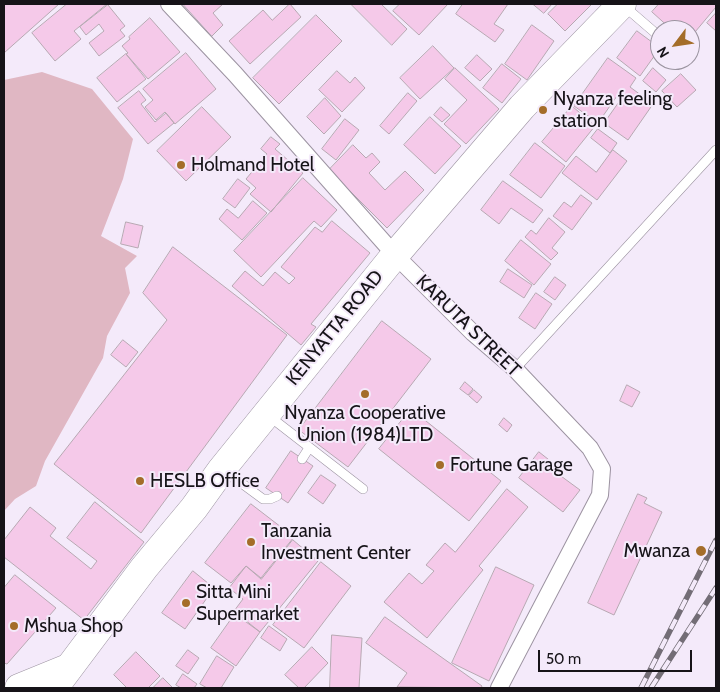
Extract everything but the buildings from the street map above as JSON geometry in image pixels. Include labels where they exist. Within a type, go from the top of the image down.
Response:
[{"type":"highway","name":"KENYATTA ROAD","points":[[20,688],[61,678],[144,568],[194,508],[222,469],[394,255],[522,107],[622,4]]},
{"type":"street","name":"KARUTA STREET","points":[[169,4],[235,74],[394,255],[473,333],[515,369],[590,448],[602,469],[600,495],[499,688]]},
{"type":"lane","points":[[622,4],[650,28]]},
{"type":"lane","points":[[515,369],[716,150]]},
{"type":"lane","points":[[266,414],[363,489]]},
{"type":"lane","points":[[302,459],[309,448]]},
{"type":"lane","points":[[222,469],[263,499],[277,496]]},
{"type":"shaded area","points":[[42,72],[92,89],[133,139],[123,179],[101,236],[137,256],[125,268],[130,293],[107,336],[103,358],[45,461],[36,486],[15,499],[4,511],[4,80]]},
{"type":"railway","points":[[641,688],[716,540]]},
{"type":"railway","points":[[651,688],[716,588]]},
{"type":"place","name":"Nyanza feeling station","points":[[543,110]]},
{"type":"place","name":"Holmand Hotel","points":[[181,165]]},
{"type":"place","name":"Nyanza Cooperative Union (1984)LTD","points":[[365,394]]},
{"type":"place","name":"Fortune Garage","points":[[440,465]]},
{"type":"place","name":"HESLB Office","points":[[140,481]]},
{"type":"place","name":"Tanzania Investment Center","points":[[251,542]]},
{"type":"place","name":"Mwanza","points":[[701,551]]},
{"type":"place","name":"Sitta Mini Supermarket","points":[[186,603]]},
{"type":"place","name":"Mshua Shop","points":[[14,626]]}]
